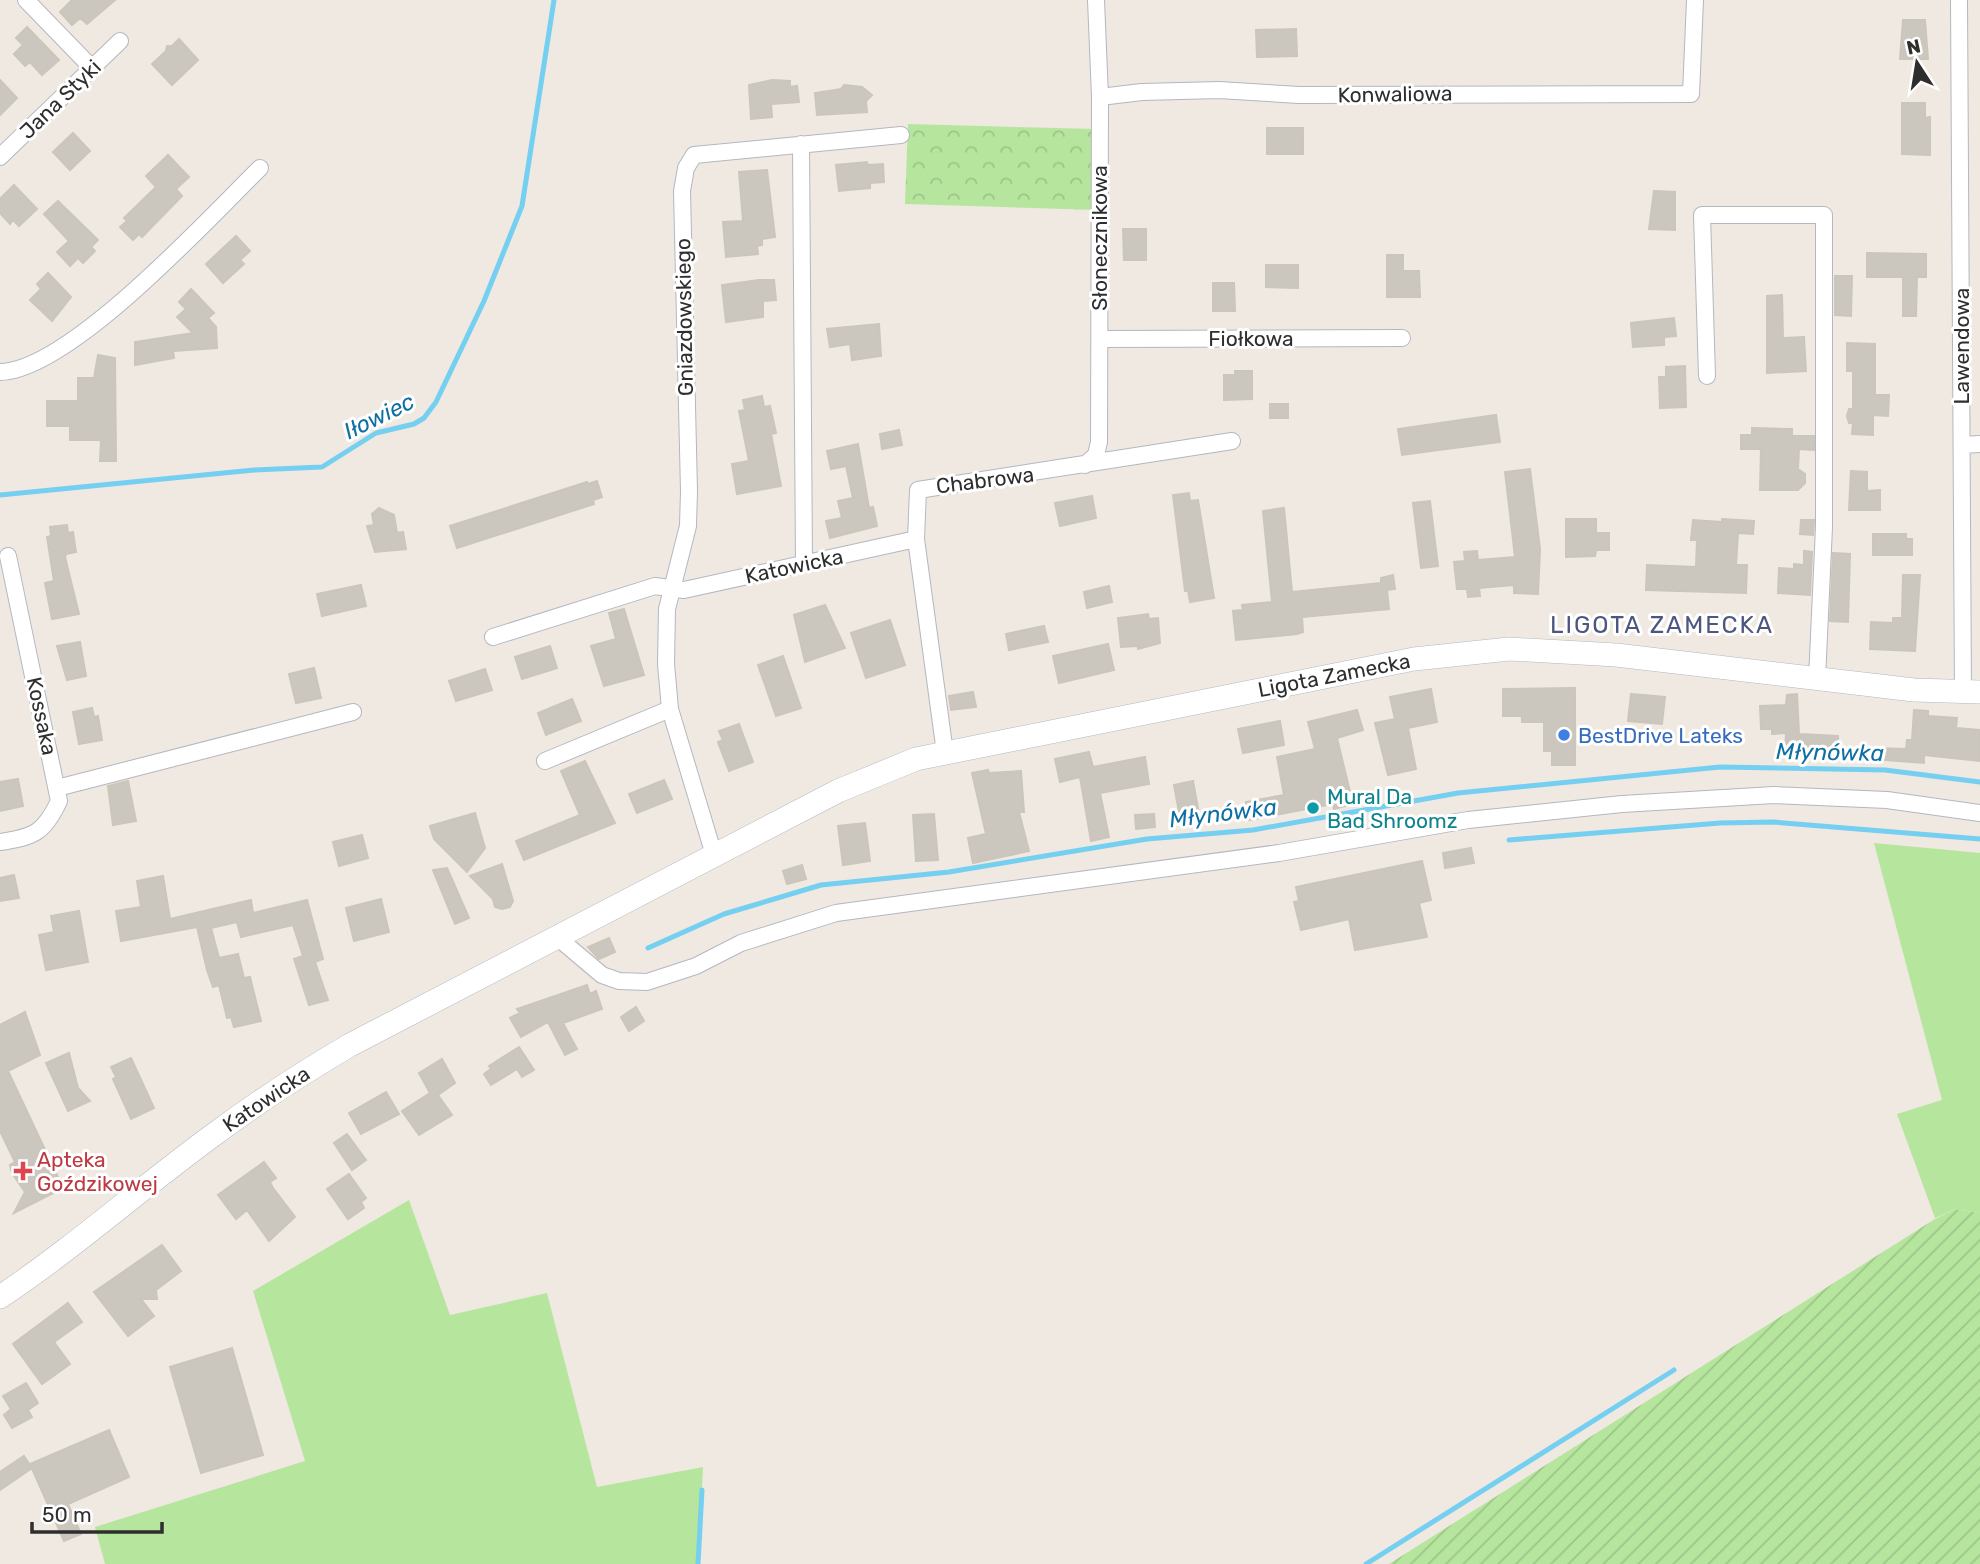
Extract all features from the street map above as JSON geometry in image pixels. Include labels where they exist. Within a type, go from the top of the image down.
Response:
[{"type":"main road","name":"Ligota Zamecka","points":[[714,855],[876,774],[945,753],[1414,659],[1509,649],[1615,655],[1817,679],[1972,692]]},
{"type":"main road","name":"Katowicka","points":[[0,1297],[288,1082],[350,1045],[714,855]]},
{"type":"street","points":[[26,0],[92,68]]},
{"type":"street","name":"Słonecznikowa","points":[[1079,467],[1092,461],[1100,442],[1100,97],[1096,0]]},
{"type":"street","name":"Konwaliowa","points":[[1100,97],[1142,92],[1219,90],[1299,95],[1691,94],[1695,0]]},
{"type":"street","name":"Lawendowa","points":[[1959,0],[1962,445],[1972,692]]},
{"type":"street","name":"Jana Styki","points":[[0,157],[120,41]]},
{"type":"street","name":"Gniazdowskiego","points":[[672,588],[688,526],[689,503],[682,191],[686,168],[694,155],[901,135]]},
{"type":"street","points":[[801,144],[804,563]]},
{"type":"street","points":[[0,372],[11,372],[47,359],[106,315],[260,168]]},
{"type":"street","points":[[1707,376],[1702,215],[1824,215],[1824,527],[1817,679]]},
{"type":"street","name":"Fiołkowa","points":[[1100,339],[1402,338]]},
{"type":"street","name":"Chabrowa","points":[[945,753],[916,539],[918,490],[926,486],[1079,467],[1232,441]]},
{"type":"street","points":[[1962,445],[1980,444]]},
{"type":"street","name":"Katowicka","points":[[493,638],[654,586],[684,590],[916,539]]},
{"type":"street","name":"Kossaka","points":[[0,842],[28,838],[48,824],[59,801],[8,555]]},
{"type":"street","points":[[672,588],[667,609],[670,709],[714,855]]},
{"type":"street","points":[[545,761],[670,709]]},
{"type":"street","points":[[58,788],[353,712]]},
{"type":"street","points":[[557,937],[601,975],[619,981],[647,982],[696,966],[741,943],[836,913],[1279,853],[1468,820],[1622,804],[1774,795],[1887,800],[1980,813]]},
{"type":"green space","points":[[908,124],[1095,129],[1096,210],[905,204]]},
{"type":"green space","points":[[1874,843],[1980,853],[1980,1213],[1955,1209],[1935,1218],[1897,1114],[1942,1100]]},
{"type":"green space","points":[[409,1200],[450,1315],[547,1293],[597,1487],[703,1467],[698,1564],[105,1564],[95,1527],[305,1461],[253,1291]]},
{"type":"green space","points":[[1955,1209],[1980,1213],[1980,1564],[1389,1564],[1935,1219]]},
{"type":"building","points":[[72,0],[115,0],[87,24],[80,18],[72,25],[60,12]]},
{"type":"building","points":[[1903,20],[1925,20],[1928,59],[1900,59]]},
{"type":"building","points":[[27,27],[59,60],[42,75],[30,62],[25,66],[14,54],[23,45],[16,38]]},
{"type":"building","points":[[1296,29],[1297,56],[1257,57],[1256,30]]},
{"type":"building","points":[[179,39],[198,60],[172,85],[152,64],[166,51],[167,46],[172,46]]},
{"type":"building","points":[[0,80],[17,98],[0,115]]},
{"type":"building","points":[[772,80],[790,81],[790,87],[797,86],[799,102],[771,104],[772,117],[751,119],[749,85]]},
{"type":"building","points":[[844,85],[862,87],[872,95],[866,101],[867,112],[817,115],[815,93],[841,89]]},
{"type":"building","points":[[1902,103],[1925,103],[1925,118],[1930,117],[1930,155],[1902,154]]},
{"type":"building","points":[[1267,128],[1303,128],[1303,154],[1267,154]]},
{"type":"building","points":[[73,133],[90,151],[70,170],[53,152]]},
{"type":"building","points":[[168,155],[189,177],[176,189],[182,196],[142,237],[139,234],[133,240],[120,227],[127,221],[124,218],[156,187],[146,176]]},
{"type":"building","points":[[867,162],[868,165],[883,164],[884,182],[870,183],[870,188],[839,191],[836,165]]},
{"type":"building","points":[[767,170],[775,237],[762,239],[762,245],[757,246],[758,254],[726,257],[723,222],[743,221],[739,172]]},
{"type":"building","points":[[14,185],[37,209],[19,226],[13,220],[10,224],[0,213],[0,199]]},
{"type":"building","points":[[1654,191],[1675,192],[1675,230],[1649,229]]},
{"type":"building","points":[[58,201],[98,240],[91,247],[95,251],[83,263],[78,258],[70,266],[57,252],[69,241],[44,214]]},
{"type":"building","points":[[1123,229],[1146,229],[1146,260],[1124,260]]},
{"type":"building","points":[[236,236],[250,251],[240,260],[244,264],[223,283],[206,264]]},
{"type":"building","points":[[1867,253],[1926,254],[1926,277],[1917,277],[1916,316],[1903,316],[1903,277],[1867,277]]},
{"type":"building","points":[[1387,255],[1403,255],[1403,271],[1419,271],[1420,297],[1387,297]]},
{"type":"building","points":[[1266,265],[1298,265],[1298,288],[1266,287]]},
{"type":"building","points":[[48,273],[71,297],[52,321],[30,300],[41,289],[37,284]]},
{"type":"building","points":[[1835,276],[1852,276],[1851,316],[1835,315]]},
{"type":"building","points":[[774,280],[776,300],[763,301],[763,317],[726,322],[722,285]]},
{"type":"building","points":[[1213,283],[1234,283],[1235,311],[1213,311]]},
{"type":"building","points":[[191,289],[214,313],[208,318],[216,327],[217,348],[173,351],[174,358],[135,365],[135,342],[193,333],[177,317],[186,309],[179,302]]},
{"type":"building","points":[[1782,295],[1783,338],[1804,337],[1806,371],[1767,373],[1767,296]]},
{"type":"building","points":[[1674,318],[1676,336],[1664,337],[1664,345],[1633,347],[1631,323]]},
{"type":"building","points":[[879,324],[881,356],[852,360],[850,344],[830,347],[827,329]]},
{"type":"building","points":[[1847,343],[1875,344],[1875,395],[1889,395],[1888,416],[1873,415],[1873,435],[1852,434],[1853,423],[1849,423],[1847,416],[1849,409],[1853,409],[1853,371],[1847,371]]},
{"type":"building","points":[[98,355],[115,358],[116,461],[100,461],[101,440],[70,440],[70,426],[47,426],[47,401],[78,401],[78,378],[94,378]]},
{"type":"building","points":[[1685,366],[1686,407],[1660,408],[1659,377],[1666,377],[1666,367]]},
{"type":"building","points":[[1235,371],[1252,371],[1252,399],[1224,400],[1224,375],[1235,375]]},
{"type":"building","points":[[762,396],[764,407],[770,406],[776,433],[771,434],[781,486],[737,494],[732,464],[749,461],[739,411],[745,410],[743,400]]},
{"type":"building","points":[[1270,404],[1288,404],[1288,418],[1270,418]]},
{"type":"building","points":[[1496,415],[1500,442],[1402,455],[1398,429]]},
{"type":"building","points":[[1752,428],[1792,429],[1792,436],[1814,436],[1814,450],[1799,449],[1798,469],[1805,474],[1805,483],[1798,490],[1760,490],[1761,449],[1741,449],[1741,435],[1752,435]]},
{"type":"building","points":[[899,430],[902,445],[882,449],[880,434]]},
{"type":"building","points":[[858,444],[869,508],[873,507],[877,526],[830,538],[826,521],[842,518],[838,501],[853,498],[846,466],[831,469],[827,451]]},
{"type":"building","points":[[1530,469],[1540,549],[1538,594],[1514,593],[1514,585],[1479,588],[1480,596],[1468,597],[1467,589],[1457,589],[1454,562],[1465,561],[1464,552],[1477,551],[1478,560],[1515,557],[1505,472]]},
{"type":"building","points":[[1851,471],[1867,472],[1867,491],[1880,490],[1880,510],[1849,510]]},
{"type":"building","points":[[597,481],[602,497],[593,500],[594,504],[457,548],[450,526]]},
{"type":"building","points":[[1189,493],[1190,501],[1198,500],[1214,598],[1190,602],[1188,590],[1185,591],[1173,495]]},
{"type":"building","points":[[1092,496],[1096,518],[1060,526],[1055,503]]},
{"type":"building","points":[[1430,501],[1438,566],[1421,568],[1413,503]]},
{"type":"building","points":[[379,508],[394,515],[397,533],[403,532],[406,549],[375,552],[367,526],[374,525],[372,514]]},
{"type":"building","points":[[1284,508],[1292,592],[1381,583],[1381,578],[1393,575],[1395,589],[1387,590],[1389,609],[1302,617],[1303,632],[1236,640],[1233,611],[1243,610],[1242,605],[1272,602],[1263,511]]},
{"type":"building","points":[[1566,519],[1596,519],[1596,533],[1609,533],[1609,550],[1596,550],[1595,556],[1566,557]]},
{"type":"building","points":[[1722,519],[1754,521],[1753,534],[1738,533],[1736,565],[1747,565],[1746,593],[1646,590],[1647,565],[1696,567],[1697,540],[1691,540],[1693,520],[1722,522]]},
{"type":"building","points":[[1801,520],[1814,520],[1813,535],[1800,534]]},
{"type":"building","points":[[67,525],[68,533],[73,532],[76,552],[66,554],[65,557],[79,614],[52,619],[45,583],[54,581],[47,537],[51,536],[50,527]]},
{"type":"building","points":[[1873,534],[1906,534],[1906,539],[1912,539],[1912,555],[1873,555]]},
{"type":"building","points":[[1804,551],[1812,552],[1810,595],[1778,593],[1779,568],[1794,569],[1794,564],[1804,565]]},
{"type":"building","points":[[1833,553],[1850,554],[1848,622],[1830,621]]},
{"type":"building","points":[[1903,575],[1920,575],[1915,651],[1870,649],[1871,622],[1893,623],[1893,618],[1902,618]]},
{"type":"building","points":[[361,585],[366,606],[322,616],[317,594]]},
{"type":"building","points":[[1109,586],[1112,602],[1087,608],[1084,592]]},
{"type":"building","points":[[825,605],[845,648],[805,662],[794,615]]},
{"type":"building","points":[[624,609],[644,675],[604,686],[591,646],[616,639],[609,613]]},
{"type":"building","points":[[1148,614],[1149,619],[1158,618],[1160,643],[1138,649],[1138,646],[1121,647],[1118,618]]},
{"type":"building","points":[[890,620],[905,665],[866,678],[851,633]]},
{"type":"building","points":[[1044,626],[1048,642],[1009,650],[1006,634]]},
{"type":"building","points":[[80,642],[86,676],[67,680],[57,646]]},
{"type":"building","points":[[1108,644],[1114,670],[1059,683],[1053,656]]},
{"type":"building","points":[[550,646],[557,668],[522,679],[515,657]]},
{"type":"building","points":[[783,656],[801,708],[776,716],[758,665]]},
{"type":"building","points":[[314,668],[321,698],[296,703],[289,674]]},
{"type":"building","points":[[485,669],[492,690],[456,701],[449,681]]},
{"type":"building","points":[[1575,688],[1575,765],[1552,765],[1552,751],[1544,751],[1544,722],[1522,722],[1522,716],[1503,716],[1503,689]]},
{"type":"building","points":[[1431,689],[1437,722],[1408,728],[1416,769],[1388,775],[1375,723],[1395,719],[1390,697]]},
{"type":"building","points":[[973,692],[976,707],[951,710],[949,696]]},
{"type":"building","points":[[1631,694],[1665,697],[1662,724],[1628,721]]},
{"type":"building","points":[[1797,694],[1799,734],[1838,736],[1838,756],[1785,757],[1786,733],[1772,734],[1772,729],[1761,729],[1760,706],[1786,705],[1787,695]]},
{"type":"building","points":[[572,699],[581,721],[546,735],[538,713]]},
{"type":"building","points":[[92,708],[94,717],[98,716],[102,740],[79,744],[73,712]]},
{"type":"building","points":[[1357,710],[1363,730],[1337,738],[1353,804],[1334,809],[1333,804],[1249,820],[1246,802],[1284,795],[1277,757],[1315,749],[1308,722]]},
{"type":"building","points":[[1914,710],[1928,711],[1928,716],[1957,718],[1956,728],[1980,730],[1980,761],[1924,755],[1924,763],[1874,759],[1875,748],[1906,749],[1907,740],[1912,740]]},
{"type":"building","points":[[1280,721],[1284,745],[1243,753],[1238,729]]},
{"type":"building","points":[[739,724],[753,762],[729,771],[718,742],[723,740],[719,731]]},
{"type":"building","points":[[1089,752],[1093,767],[1145,757],[1149,784],[1100,793],[1109,837],[1091,841],[1080,777],[1060,782],[1055,759]]},
{"type":"building","points":[[585,761],[615,823],[524,860],[516,841],[580,815],[561,771]]},
{"type":"building","points":[[988,770],[989,773],[1021,771],[1024,812],[1019,812],[1029,851],[973,863],[968,838],[986,834],[972,773]]},
{"type":"building","points":[[18,779],[23,806],[0,811],[0,782]]},
{"type":"building","points":[[664,780],[672,799],[637,813],[629,794]]},
{"type":"building","points":[[128,781],[136,821],[113,825],[108,786]]},
{"type":"building","points":[[1193,781],[1199,814],[1180,818],[1174,785]]},
{"type":"building","points":[[475,813],[485,848],[467,872],[434,839],[430,826]]},
{"type":"building","points":[[934,814],[938,860],[916,861],[913,815]]},
{"type":"building","points":[[1154,814],[1155,827],[1136,829],[1135,815]]},
{"type":"building","points":[[865,823],[870,861],[843,865],[838,826]]},
{"type":"building","points":[[362,835],[368,858],[339,866],[333,842]]},
{"type":"building","points":[[1471,848],[1474,863],[1445,868],[1443,853]]},
{"type":"building","points":[[1422,861],[1431,900],[1419,903],[1427,937],[1355,950],[1349,919],[1301,930],[1294,902],[1299,901],[1296,887]]},
{"type":"building","points":[[502,864],[513,901],[510,907],[502,909],[495,907],[493,899],[470,876]]},
{"type":"building","points":[[802,865],[806,879],[787,884],[783,871]]},
{"type":"building","points":[[447,868],[469,918],[455,924],[433,870]]},
{"type":"building","points":[[14,875],[19,898],[0,901],[0,878]]},
{"type":"building","points":[[163,876],[170,919],[251,900],[253,913],[307,900],[323,959],[315,962],[328,1000],[309,1005],[294,959],[303,956],[293,925],[241,937],[237,922],[211,928],[219,958],[238,954],[244,978],[250,977],[261,1021],[234,1027],[231,1017],[227,1018],[219,985],[213,987],[197,927],[121,941],[116,911],[141,907],[137,881]]},
{"type":"building","points":[[381,899],[389,932],[354,941],[346,908]]},
{"type":"building","points":[[79,911],[88,962],[46,970],[39,935],[54,932],[51,916]]},
{"type":"building","points":[[609,938],[615,952],[599,959],[588,947]]},
{"type":"building","points":[[587,985],[590,994],[596,991],[602,1009],[563,1023],[577,1049],[565,1055],[548,1022],[521,1037],[510,1018],[520,1013],[517,1009]]},
{"type":"building","points":[[636,1007],[644,1021],[629,1031],[621,1017]]},
{"type":"building","points":[[25,1012],[40,1055],[8,1071],[63,1188],[14,1213],[25,1192],[12,1173],[10,1165],[15,1162],[0,1131],[0,1025]]},
{"type":"building","points":[[519,1047],[534,1070],[522,1077],[517,1069],[491,1085],[484,1074],[491,1069],[489,1066]]},
{"type":"building","points":[[69,1053],[78,1088],[90,1101],[68,1111],[46,1063]]},
{"type":"building","points":[[131,1058],[154,1108],[131,1119],[113,1079],[116,1077],[111,1067]]},
{"type":"building","points":[[442,1059],[455,1083],[438,1095],[452,1115],[419,1135],[402,1111],[430,1093],[419,1073]]},
{"type":"building","points":[[386,1092],[399,1114],[361,1134],[349,1113]]},
{"type":"building","points":[[347,1134],[366,1160],[352,1170],[334,1143]]},
{"type":"building","points":[[264,1162],[276,1178],[270,1182],[273,1188],[295,1217],[269,1241],[247,1210],[236,1219],[218,1195]]},
{"type":"building","points":[[349,1174],[366,1198],[361,1202],[364,1208],[348,1219],[327,1189]]},
{"type":"building","points":[[162,1245],[181,1271],[156,1290],[157,1299],[141,1299],[154,1316],[128,1336],[94,1292]]},
{"type":"building","points":[[68,1303],[82,1322],[54,1342],[70,1364],[42,1384],[13,1344]]},
{"type":"building","points":[[232,1348],[263,1455],[201,1473],[170,1367]]},
{"type":"building","points":[[26,1383],[38,1403],[28,1410],[32,1417],[12,1428],[4,1415],[11,1409],[3,1396]]},
{"type":"building","points":[[109,1430],[129,1477],[68,1504],[81,1534],[64,1541],[30,1464]]},
{"type":"building","points":[[24,1456],[32,1468],[0,1490],[0,1472]]},
{"type":"waterway","name":"Iłowiec","points":[[0,495],[254,470],[322,467],[376,433],[414,424],[424,418],[436,402],[484,301],[522,206],[554,0]]},
{"type":"waterway","name":"Młynówka","points":[[648,948],[724,914],[821,885],[949,872],[1147,839],[1253,830],[1458,793],[1720,767],[1885,770],[1980,782]]},
{"type":"waterway","points":[[1509,840],[1720,823],[1773,822],[1980,839]]},
{"type":"waterway","points":[[1366,1564],[1674,1370]]},
{"type":"waterway","points":[[698,1564],[702,1490]]},
{"type":"place","name":"BestDrive Lateks","points":[[1564,735]]},
{"type":"place","name":"Mural Da Bad Shroomz","points":[[1313,808]]},
{"type":"place","name":"Apteka Goździkowej","points":[[23,1171]]},
{"type":"district","name":"LIGOTA ZAMECKA","points":[[1662,625]]}]
